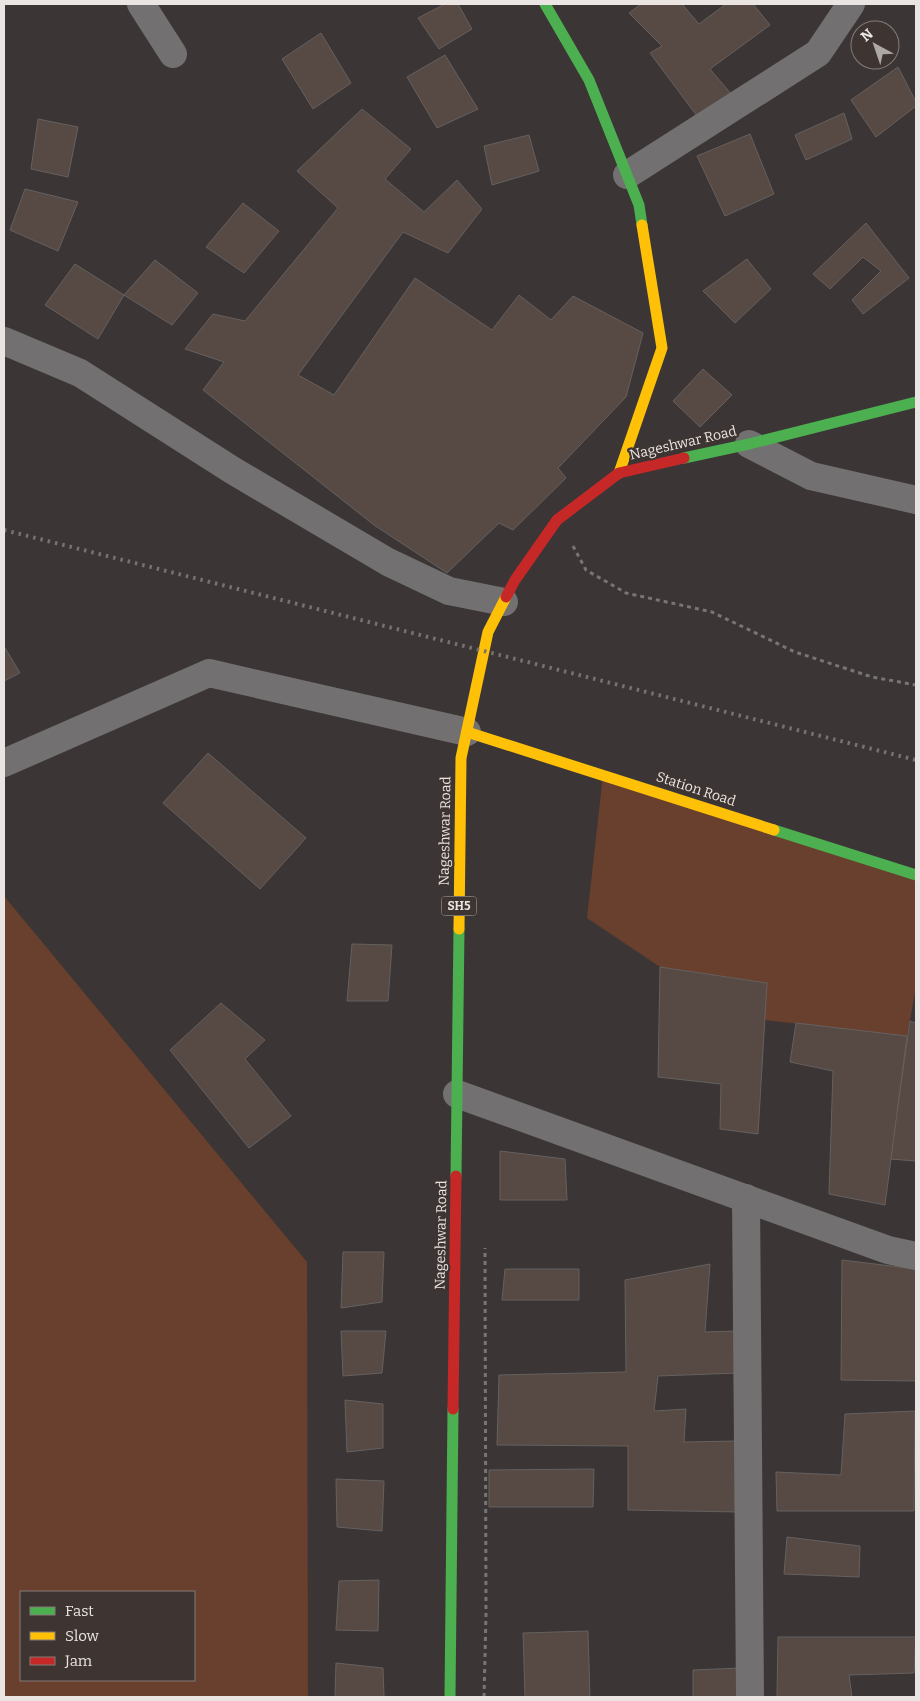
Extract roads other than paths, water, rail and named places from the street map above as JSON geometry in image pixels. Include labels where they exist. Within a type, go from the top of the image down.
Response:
[{"type":"main road","points":[[545,4],[589,80],[639,205],[662,348],[619,473]]},
{"type":"main road","name":"Nageshwar Road","points":[[450,1697],[461,758],[488,632],[515,580],[557,520],[619,473],[749,444],[916,402]]},
{"type":"main road","name":"Station Road","points":[[467,732],[916,875]]},
{"type":"street","points":[[140,4],[173,54]]},
{"type":"street","points":[[627,176],[818,53],[850,4]]},
{"type":"street","points":[[4,341],[80,373],[232,470],[388,562],[449,591],[504,602]]},
{"type":"street","points":[[749,444],[811,476],[916,500]]},
{"type":"street","points":[[4,763],[209,673],[467,732]]},
{"type":"street","points":[[457,1094],[888,1250],[916,1256]]},
{"type":"street","points":[[746,1198],[750,1697]]},
{"type":"railway","points":[[4,530],[916,760]]}]
